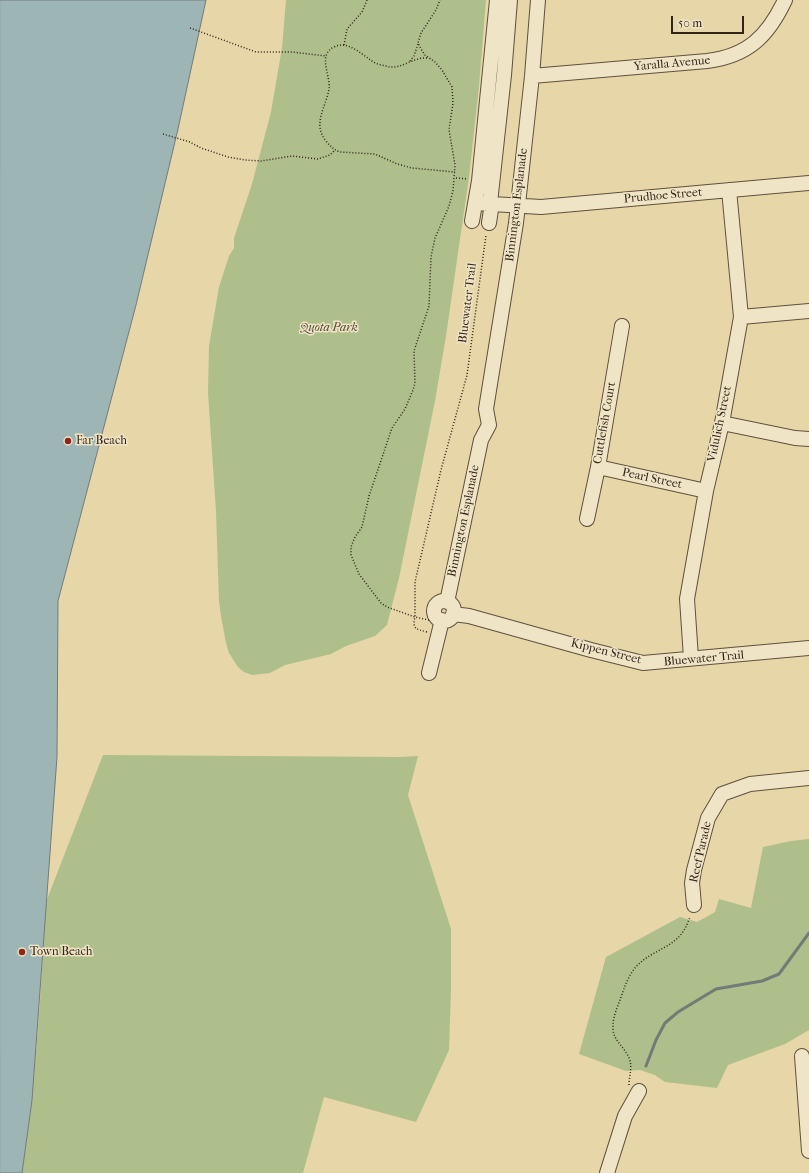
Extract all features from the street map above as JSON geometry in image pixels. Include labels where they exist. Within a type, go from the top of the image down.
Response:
[{"type":"street","points":[[472,221],[476,203],[497,0]]},
{"type":"street","name":"Binnington Esplanade","points":[[487,229],[491,203],[510,0]]},
{"type":"street","name":"Binnington Esplanade","points":[[429,673],[444,619],[480,440],[478,423],[486,409],[498,341],[518,206],[532,76],[538,0]]},
{"type":"street","name":"Yaralla Avenue","points":[[532,76],[707,61],[728,57],[748,48],[766,33],[779,13],[785,0]]},
{"type":"street","name":"Prudhoe Street","points":[[476,203],[546,207],[809,183]]},
{"type":"street","name":"Vidulich Street","points":[[691,658],[687,599],[706,491],[722,423],[741,317],[729,190]]},
{"type":"street","points":[[741,317],[809,311]]},
{"type":"street","name":"Cuttlefish Court","points":[[587,519],[598,468],[622,326]]},
{"type":"street","points":[[722,423],[795,438],[809,439]]},
{"type":"street","name":"Pearl Street","points":[[598,468],[706,491]]},
{"type":"street","name":"Kippen Street","points":[[444,619],[469,616],[591,650],[643,662],[809,648]]},
{"type":"street","name":"Reef Parade","points":[[694,906],[692,883],[694,870],[708,818],[722,794],[750,784],[809,778]]},
{"type":"street","points":[[802,1056],[809,1151]]},
{"type":"street","points":[[608,1173],[634,1086]]},
{"type":"path","points":[[344,44],[347,30],[362,12],[367,0]]},
{"type":"path","points":[[410,61],[415,53],[421,33],[434,14],[440,0]]},
{"type":"path","points":[[190,28],[256,52],[292,52],[326,56]]},
{"type":"path","points":[[418,43],[428,58],[435,62],[442,70],[449,80],[453,92],[449,130],[455,177],[449,206],[435,238],[431,257],[429,306],[414,351],[415,383],[405,409],[392,428],[369,496],[362,527],[355,537],[351,547],[351,555],[359,574],[381,603],[387,607],[415,616],[444,619]]},
{"type":"path","points":[[428,58],[418,58],[400,65],[389,67],[373,62],[344,44],[332,47],[326,56],[326,71],[330,88],[320,117],[320,127],[322,135],[335,150],[375,154],[397,164],[412,168],[455,172]]},
{"type":"path","points":[[163,134],[190,142],[228,158],[245,160],[258,161],[292,156],[318,159],[330,155],[335,150]]},
{"type":"path","points":[[455,177],[474,180]]},
{"type":"path","name":"Bluewater Trail","points":[[444,619],[418,630],[414,625],[415,588],[417,572],[441,470],[467,375],[487,229]]},
{"type":"path","points":[[634,1086],[630,1060],[627,1053],[616,1039],[613,1025],[626,982],[640,963],[680,936],[685,929],[694,906]]},
{"type":"green space","name":"Quota Park","points":[[286,0],[486,0],[479,86],[469,177],[446,336],[435,401],[399,578],[387,625],[375,636],[346,646],[331,654],[285,665],[270,673],[252,675],[244,672],[238,667],[229,653],[219,601],[216,511],[208,393],[209,346],[219,287],[229,256],[234,248],[234,238],[252,184],[271,112],[282,48]]},
{"type":"green space","points":[[103,755],[418,756],[408,795],[451,929],[451,990],[449,1050],[416,1122],[324,1097],[303,1173],[22,1173],[32,1100],[46,902]]},
{"type":"green space","points":[[809,839],[809,1030],[785,1044],[728,1065],[717,1088],[665,1082],[655,1075],[640,1070],[626,1071],[579,1054],[606,957],[680,917],[697,922],[715,912],[719,899],[751,908],[763,847]]},
{"type":"water","points":[[0,0],[206,0],[178,129],[136,305],[58,601],[57,757],[32,1100],[22,1173],[0,1173]]},
{"type":"waterway","points":[[646,1066],[656,1040],[665,1023],[678,1012],[716,989],[762,981],[779,974],[809,933]]},
{"type":"place","name":"Far Beach","points":[[68,441]]},
{"type":"place","name":"Town Beach","points":[[22,952]]}]
